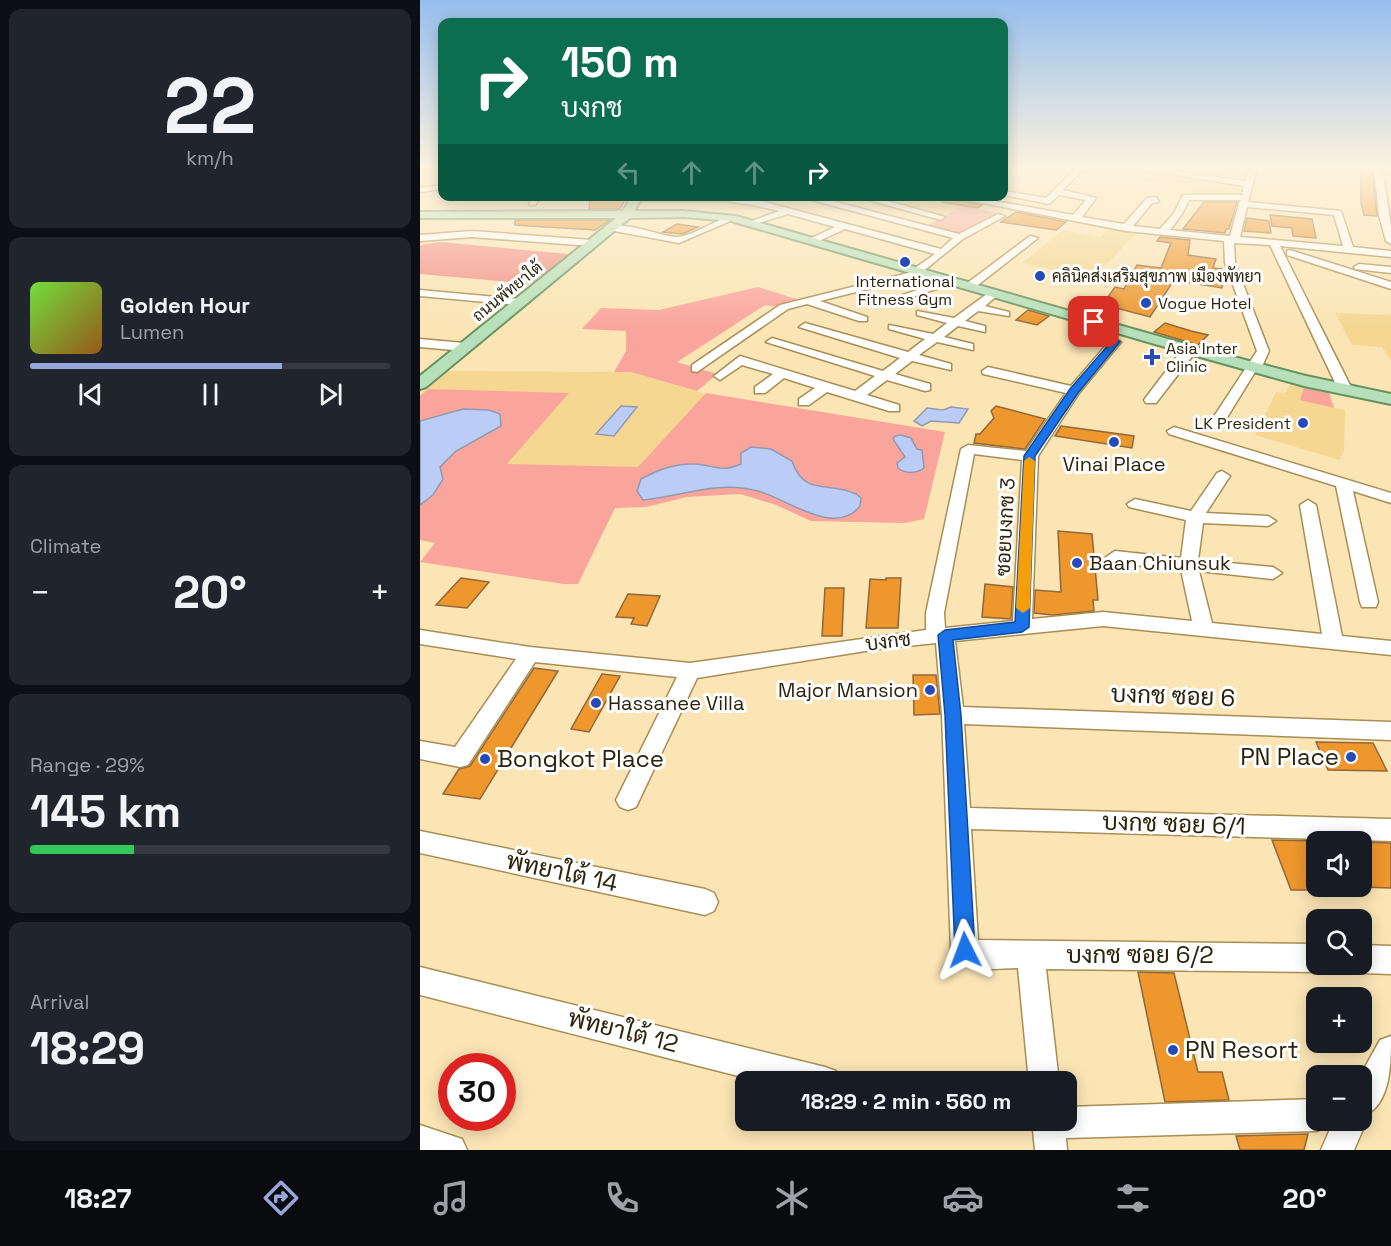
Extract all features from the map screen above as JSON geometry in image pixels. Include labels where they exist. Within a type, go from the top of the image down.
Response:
[{"type":"main road","name":"ถนนพัทยาใต้","points":[[420,384],[618,222]]},
{"type":"main road","points":[[749,222],[1191,350],[1391,399]]},
{"type":"street","points":[[609,229],[637,231],[679,240],[723,222]]},
{"type":"street","points":[[834,222],[943,253]]},
{"type":"street","points":[[900,222],[960,237]]},
{"type":"street","points":[[697,368],[784,307],[919,271],[960,237],[991,222]]},
{"type":"street","points":[[1090,222],[1162,233],[1275,246],[1391,254]]},
{"type":"street","points":[[1126,228],[1131,222]]},
{"type":"street","points":[[1162,233],[1172,222]]},
{"type":"street","points":[[1216,424],[1263,351],[1230,263],[1231,240],[1237,222]]},
{"type":"street","points":[[1341,222],[1349,250]]},
{"type":"street","points":[[1385,222],[1391,241]]},
{"type":"street","points":[[814,240],[847,225]]},
{"type":"street","points":[[420,238],[472,234],[591,243]]},
{"type":"street","points":[[970,286],[1033,238]]},
{"type":"street","points":[[1275,246],[1391,286]]},
{"type":"street","points":[[1275,246],[1345,389]]},
{"type":"street","points":[[1327,264],[1391,270]]},
{"type":"street","points":[[881,304],[955,282]]},
{"type":"street","points":[[420,293],[519,302]]},
{"type":"street","points":[[857,396],[995,293]]},
{"type":"street","points":[[807,301],[863,319]]},
{"type":"street","points":[[957,303],[1005,314]]},
{"type":"street","points":[[921,313],[981,329]]},
{"type":"street","name":"ซอยบงกช 3","points":[[1022,627],[1030,456],[1074,391],[1115,342],[1102,335],[1096,322]]},
{"type":"street","points":[[805,327],[946,367]]},
{"type":"street","points":[[893,327],[969,347]]},
{"type":"street","points":[[772,342],[925,387]]},
{"type":"street","points":[[420,343],[464,347]]},
{"type":"street","points":[[1151,400],[1182,358],[1191,350]]},
{"type":"street","points":[[720,352],[735,355]]},
{"type":"street","points":[[720,376],[741,360],[894,408]]},
{"type":"street","points":[[988,371],[1074,391]]},
{"type":"street","points":[[760,390],[783,373]]},
{"type":"street","points":[[804,402],[825,387]]},
{"type":"street","points":[[1174,431],[1391,498]]},
{"type":"street","points":[[958,818],[953,715],[935,613],[969,449],[1030,456]]},
{"type":"street","points":[[1203,627],[1189,565],[1195,517],[1222,476]]},
{"type":"street","points":[[1343,484],[1369,602]]},
{"type":"street","points":[[1135,504],[1195,517],[1268,521]]},
{"type":"street","points":[[1308,505],[1333,641]]},
{"type":"street","points":[[1115,557],[1273,573]]},
{"type":"street","name":"บงกช","points":[[420,637],[530,654],[690,671],[878,642],[1103,619],[1203,627],[1391,648]]},
{"type":"street","points":[[420,750],[460,758],[530,654]]},
{"type":"street","points":[[628,800],[690,671]]},
{"type":"street","name":"บงกช ซอย 6","points":[[953,715],[1391,731]]},
{"type":"street","name":"บงกช ซอย 6/1","points":[[958,818],[1391,830]]},
{"type":"street","name":"บงกช ซอย 6/2","points":[[958,818],[965,950],[970,954],[1306,958]]},
{"type":"street","name":"พัทยาใต้ 14","points":[[420,842],[705,902]]},
{"type":"street","points":[[1031,955],[1043,1071]]},
{"type":"street","points":[[1372,959],[1391,960]]},
{"type":"street","name":"พัทยาใต้ 12","points":[[420,981],[781,1071]]},
{"type":"street","points":[[1372,1084],[1391,1051]]},
{"type":"street","points":[[1077,1129],[1306,1116]]},
{"type":"street","points":[[1337,1150],[1346,1131]]},
{"type":"street","points":[[420,1141],[451,1150]]},
{"type":"shaded area","points":[[934,222],[987,222],[961,235],[924,227]]},
{"type":"shaded area","points":[[1110,229],[1137,232],[1093,279],[1022,263],[1063,230],[1100,237]]},
{"type":"shaded area","points":[[440,242],[568,254],[531,284],[420,274],[420,245]]},
{"type":"shaded area","points":[[758,287],[803,301],[778,307],[765,305],[677,362],[717,374],[697,391],[631,372],[614,372],[626,351],[626,331],[582,329],[601,308],[659,310]]},
{"type":"shaded area","points":[[1335,313],[1391,315],[1391,361],[1382,347],[1352,345]]},
{"type":"shaded area","points":[[448,371],[631,372],[706,394],[637,468],[420,540],[420,394]]},
{"type":"shaded area","name":"LK President","points":[[1290,385],[1329,393],[1334,408],[1345,410],[1344,451],[1340,460],[1255,435],[1276,392],[1285,393]]},
{"type":"shaded area","points":[[1304,388],[1329,393],[1334,408],[1300,400]]},
{"type":"shaded area","points":[[429,389],[569,393],[507,464],[638,467],[706,393],[945,432],[924,519],[904,523],[811,521],[776,505],[740,494],[687,497],[646,507],[615,508],[578,584],[564,584],[420,562],[435,543],[420,540],[420,396]]},
{"type":"water","points":[[621,406],[637,407],[614,436],[596,434]]},
{"type":"water","points":[[951,407],[968,409],[959,423],[931,421],[922,426],[914,421],[927,408],[943,410]]},
{"type":"water","points":[[463,409],[489,410],[500,414],[501,426],[456,451],[440,467],[443,479],[433,495],[420,505],[420,421]]},
{"type":"water","points":[[901,435],[911,438],[917,449],[922,450],[924,468],[921,470],[908,472],[898,468],[897,463],[905,457],[893,439]]},
{"type":"water","points":[[751,447],[771,449],[792,461],[803,480],[810,484],[856,494],[861,498],[860,506],[850,515],[837,518],[810,513],[769,495],[743,488],[714,488],[643,500],[637,491],[641,479],[674,466],[695,464],[722,468],[734,467],[741,464],[741,453]]},
{"type":"building","points":[[515,222],[608,222],[595,230],[515,225]]},
{"type":"building","points":[[1001,222],[1064,222],[1066,222],[1056,230]]},
{"type":"building","points":[[1189,222],[1231,222],[1225,233],[1183,229]]},
{"type":"building","points":[[1246,222],[1269,222],[1271,233],[1244,231]]},
{"type":"building","points":[[1271,222],[1313,222],[1316,238],[1293,236],[1292,228],[1272,226]]},
{"type":"building","points":[[677,224],[698,227],[682,234],[663,232]]},
{"type":"building","points":[[1160,237],[1190,240],[1188,255],[1216,259],[1213,268],[1222,269],[1221,273],[1225,273],[1222,288],[1174,280],[1150,317],[1109,306],[1105,301],[1115,287],[1124,289],[1137,265],[1161,268],[1171,243],[1157,241]]},
{"type":"building","points":[[1028,310],[1049,316],[1037,325],[1016,320]]},
{"type":"building","points":[[1165,323],[1208,335],[1198,345],[1154,332]]},
{"type":"building","points":[[996,406],[1045,419],[1025,449],[974,443],[976,434],[980,434],[994,418],[991,411]]},
{"type":"building","name":"Vinai Place","points":[[1061,426],[1134,436],[1132,448],[1055,436]]},
{"type":"building","name":"Baan Chiunsuk","points":[[1058,531],[1092,534],[1098,600],[1093,600],[1094,611],[1053,615],[1034,613],[1035,590],[1061,592]]},
{"type":"building","points":[[461,578],[489,582],[467,608],[436,605]]},
{"type":"building","points":[[886,578],[901,578],[898,628],[866,628],[870,579],[886,580]]},
{"type":"building","points":[[985,584],[1013,587],[1011,619],[982,617]]},
{"type":"building","points":[[825,588],[844,588],[842,636],[822,636]]},
{"type":"building","points":[[628,594],[660,596],[647,626],[631,624],[634,618],[616,617]]},
{"type":"building","name":"Bongkot Place","points":[[534,668],[558,671],[480,799],[443,794],[459,769],[470,766]]},
{"type":"building","name":"Hassanee Villa","points":[[602,674],[620,676],[589,732],[571,729]]},
{"type":"building","name":"Major Mansion","points":[[913,675],[936,675],[940,714],[914,715]]},
{"type":"building","name":"PN Place","points":[[1316,742],[1373,743],[1387,771],[1328,770]]},
{"type":"building","points":[[1272,840],[1306,841],[1306,890],[1291,890]]},
{"type":"building","points":[[1372,842],[1391,843],[1391,888],[1372,887]]},
{"type":"building","name":"PN Resort","points":[[1138,972],[1174,973],[1198,1072],[1222,1072],[1229,1100],[1165,1102]]},
{"type":"building","points":[[1308,1134],[1304,1150],[1240,1150],[1236,1136]]},
{"type":"slow traffic","points":[[1023,608],[1029,461]]},
{"type":"place","name":"International Fitness Gym","points":[[905,262]]},
{"type":"place","name":"คลินิคส่งเสริมสุขภาพ เมืองพัทยา","points":[[1040,276]]},
{"type":"place","name":"Vogue Hotel","points":[[1146,303]]},
{"type":"place","name":"Asia Inter Clinic","points":[[1152,357]]},
{"type":"place","name":"LK President","points":[[1303,423]]},
{"type":"place","name":"Vinai Place","points":[[1114,442]]},
{"type":"place","name":"Baan Chiunsuk","points":[[1077,563]]},
{"type":"place","name":"Major Mansion","points":[[930,690]]},
{"type":"place","name":"Hassanee Villa","points":[[596,703]]},
{"type":"place","name":"PN Place","points":[[1351,757]]},
{"type":"place","name":"Bongkot Place","points":[[485,759]]},
{"type":"place","name":"PN Resort","points":[[1173,1050]]},
{"type":"route","points":[[965,950],[953,715],[945,635],[1022,627],[1030,456],[1074,391],[1115,342],[1102,335],[1094,322]]}]
